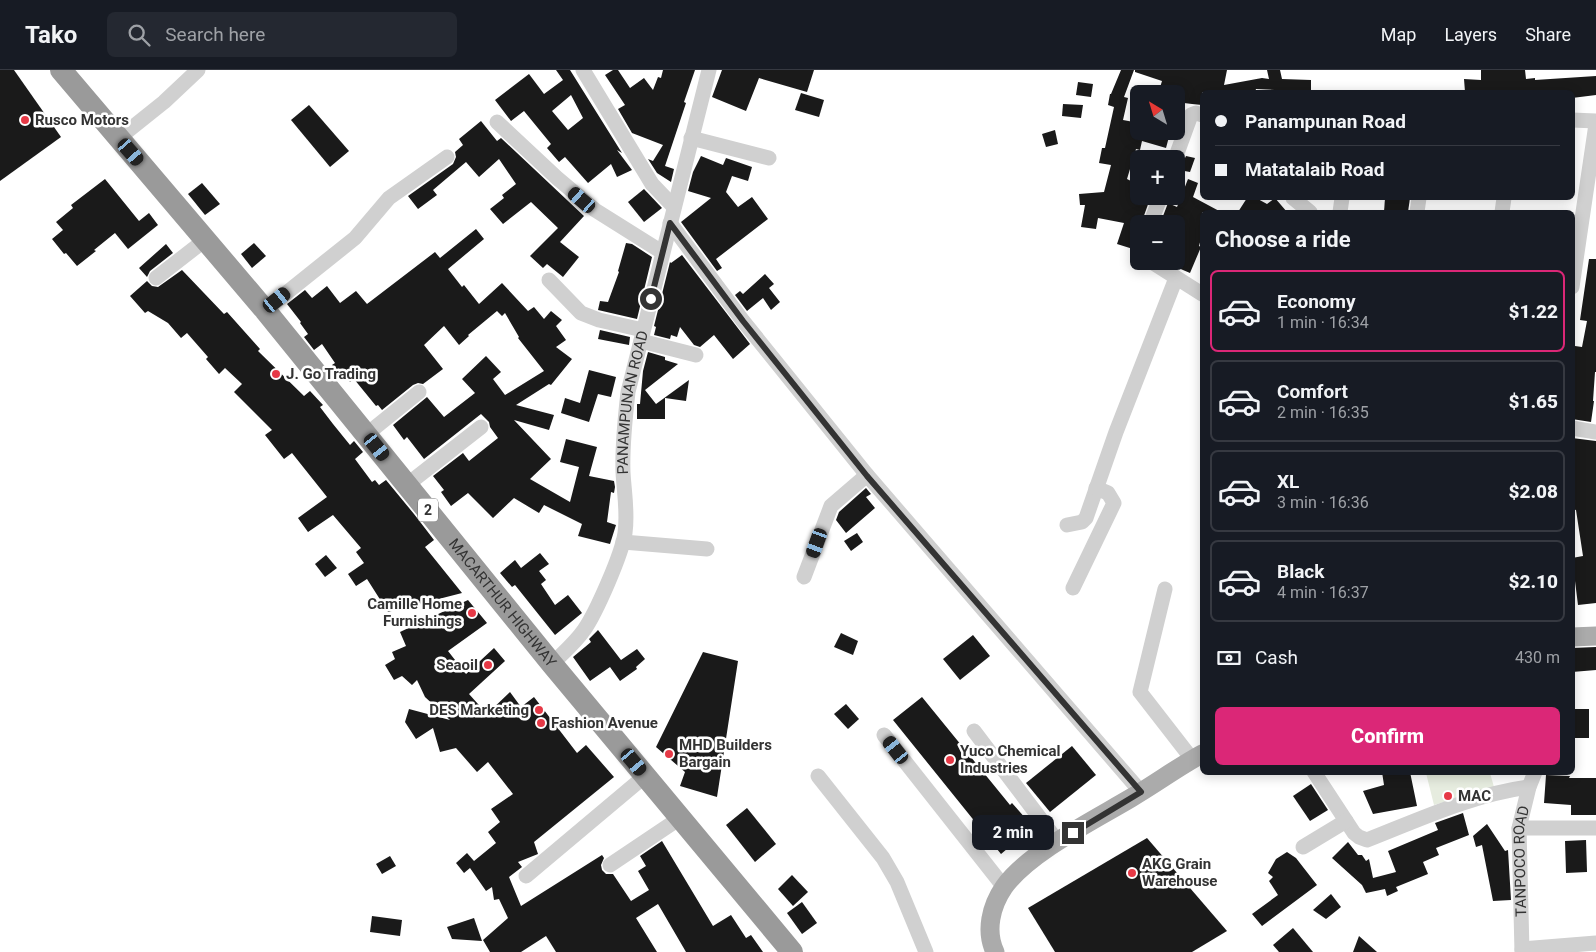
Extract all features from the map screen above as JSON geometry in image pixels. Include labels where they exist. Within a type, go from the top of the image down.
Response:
[{"type":"highway","name":"MACARTHUR HIGHWAY","points":[[61,70],[265,310],[408,484],[552,664],[680,818],[784,949]]},
{"type":"main road","points":[[1575,637],[1596,636]]},
{"type":"main road","points":[[995,952],[990,943],[991,916],[1004,887],[1026,864],[1058,842],[1197,757]]},
{"type":"street","points":[[118,138],[164,102],[198,70]]},
{"type":"street","points":[[583,70],[652,184],[674,207]]},
{"type":"street","name":"PANAMPUNAN ROAD","points":[[552,664],[575,642],[585,628],[623,542],[626,516],[623,432],[628,392],[708,70]]},
{"type":"street","points":[[1178,150],[1191,115],[1196,113],[1200,114]]},
{"type":"street","points":[[1575,120],[1596,122],[1575,266]]},
{"type":"street","points":[[497,122],[557,178],[595,210],[662,252]]},
{"type":"street","points":[[691,138],[769,158]]},
{"type":"street","points":[[265,310],[355,238],[388,198],[447,157]]},
{"type":"street","points":[[1295,200],[1308,210]]},
{"type":"street","points":[[670,223],[743,321],[867,476],[1141,792]]},
{"type":"street","points":[[156,278],[205,240]]},
{"type":"street","points":[[1164,270],[1200,293]]},
{"type":"street","points":[[1067,525],[1076,524],[1086,518],[1116,432],[1176,278]]},
{"type":"street","points":[[549,280],[581,313],[696,355]]},
{"type":"street","points":[[366,434],[419,392]]},
{"type":"street","points":[[408,484],[481,427]]},
{"type":"street","points":[[1575,428],[1596,432]]},
{"type":"street","points":[[804,577],[831,506],[867,476]]},
{"type":"street","points":[[1073,588],[1114,503],[1108,493],[1096,488]]},
{"type":"street","points":[[623,542],[706,549]]},
{"type":"street","points":[[1165,589],[1140,692],[1197,757]]},
{"type":"street","points":[[974,731],[1058,842]]},
{"type":"street","points":[[884,735],[1004,887]]},
{"type":"street","points":[[1316,775],[1354,833],[1367,840],[1505,790],[1529,787]]},
{"type":"street","name":"TANPOCO ROAD","points":[[1522,951],[1520,828],[1529,787],[1534,775]]},
{"type":"street","points":[[526,876],[645,776]]},
{"type":"street","points":[[818,776],[882,858],[897,882],[926,952]]},
{"type":"street","points":[[610,864],[680,818]]},
{"type":"street","points":[[1303,847],[1346,821]]},
{"type":"street","points":[[1520,828],[1596,828]]},
{"type":"street","points":[[1522,951],[1596,943]]},
{"type":"shaded area","name":"MAC","points":[[1426,775],[1491,775],[1494,787],[1434,805]]},
{"type":"building","name":"Rusco Motors","points":[[0,70],[14,70],[61,137],[0,181]]},
{"type":"building","points":[[556,70],[570,70],[622,153],[617,150],[632,170],[617,177],[611,164],[588,183],[565,157],[559,162],[547,148],[551,144],[524,111],[511,121],[495,100],[529,74],[544,94],[563,80]],"holes":[[[571,95],[583,118],[568,130],[552,111]]]},
{"type":"building","points":[[613,70],[618,70],[630,88],[644,78],[653,90],[658,77],[661,78],[663,70],[695,70],[665,166],[674,169],[671,182],[657,173],[648,159],[653,161],[663,145],[632,133],[618,109],[625,105],[605,75]]},
{"type":"building","points":[[722,70],[814,70],[807,92],[759,78],[746,111],[712,97]]},
{"type":"building","points":[[1121,70],[1134,70],[1124,97],[1128,98],[1123,120],[1130,121],[1130,140],[1168,140],[1166,148],[1142,141],[1140,150],[1130,150],[1130,169],[1127,179],[1130,180],[1130,205],[1148,205],[1144,215],[1130,215],[1130,248],[1117,244],[1124,223],[1098,218],[1096,229],[1081,227],[1085,205],[1080,205],[1079,194],[1104,192],[1111,165],[1099,163],[1102,148],[1105,148],[1114,107],[1108,105]]},
{"type":"building","points":[[1135,70],[1227,70],[1224,85],[1262,78],[1269,79],[1267,70],[1280,70],[1282,79],[1311,80],[1311,90],[1200,90],[1200,105],[1185,103],[1185,85],[1161,85],[1162,81],[1135,72]]},
{"type":"building","points":[[1481,70],[1525,70],[1526,79],[1535,78],[1535,80],[1596,76],[1596,95],[1575,98],[1575,90],[1465,90],[1464,79],[1481,80]]},
{"type":"building","points":[[1078,82],[1093,84],[1091,97],[1076,95]]},
{"type":"building","points":[[801,93],[824,100],[819,117],[795,110]]},
{"type":"building","points":[[1063,104],[1083,105],[1081,118],[1062,116]]},
{"type":"building","points":[[309,105],[349,151],[330,167],[291,120]]},
{"type":"building","points":[[481,121],[497,141],[501,138],[584,216],[560,242],[579,257],[563,277],[547,264],[543,268],[530,256],[558,228],[531,202],[503,224],[490,209],[504,198],[502,195],[516,184],[499,159],[479,177],[466,162],[433,190],[437,195],[418,209],[408,196],[453,164],[456,157],[455,152],[463,145],[459,139]]},
{"type":"building","points":[[1055,130],[1058,144],[1046,147],[1042,134]]},
{"type":"building","points":[[701,156],[723,165],[726,158],[752,167],[748,181],[732,176],[726,192],[738,207],[752,197],[768,219],[716,259],[722,268],[717,271],[681,222],[711,198],[688,191],[693,172]]},
{"type":"building","points":[[1186,156],[1195,158],[1190,172],[1185,171]]},
{"type":"building","points":[[105,179],[139,221],[149,213],[158,225],[128,249],[115,233],[77,266],[52,239],[63,230],[56,222],[73,208],[71,205]]},
{"type":"building","points":[[1188,179],[1198,183],[1193,197],[1217,210],[1200,210],[1200,249],[1190,273],[1183,270],[1185,270],[1185,215],[1163,215],[1167,205],[1177,207],[1178,205],[1185,205],[1185,187]]},
{"type":"building","points":[[202,183],[220,204],[205,215],[188,194]]},
{"type":"building","points":[[644,189],[662,208],[644,222],[628,202]]},
{"type":"building","points":[[1246,200],[1260,200],[1267,204],[1272,200],[1277,200],[1285,210],[1239,210]]},
{"type":"building","points":[[1385,200],[1410,200],[1408,210],[1384,210]]},
{"type":"building","points":[[476,229],[484,239],[448,269],[479,304],[502,283],[528,311],[534,307],[544,319],[551,311],[562,320],[556,326],[566,340],[556,347],[572,359],[551,385],[549,384],[516,405],[554,415],[549,430],[514,420],[551,459],[530,479],[570,502],[579,467],[560,462],[566,439],[597,447],[589,476],[614,481],[615,487],[614,493],[611,492],[607,522],[616,525],[610,544],[578,536],[582,524],[544,505],[539,513],[514,498],[493,518],[468,493],[451,506],[441,492],[444,490],[433,476],[463,453],[469,461],[498,438],[490,427],[489,422],[481,414],[424,459],[407,437],[404,440],[393,425],[427,397],[444,417],[475,393],[462,379],[486,356],[501,372],[493,379],[505,395],[544,371],[518,338],[505,313],[502,316],[497,311],[459,345],[444,326],[424,345],[443,369],[423,384],[413,385],[382,410],[378,405],[376,406],[354,379],[350,382],[344,375],[341,377],[332,365],[335,363],[322,344],[314,350],[304,337],[308,334],[301,322],[287,304],[305,290],[312,298],[327,286],[340,303],[356,291],[367,304],[435,252],[440,258]]},
{"type":"building","points":[[254,243],[266,256],[252,268],[241,254]]},
{"type":"building","points":[[626,243],[632,244],[652,257],[637,319],[598,310],[600,301],[608,302],[619,272]]},
{"type":"building","points":[[166,244],[173,253],[150,271],[147,277],[139,268]]},
{"type":"building","points":[[682,255],[750,344],[733,359],[714,335],[700,347],[694,345],[680,327],[677,337],[671,335],[670,339],[654,335],[656,327],[654,326],[670,262]]},
{"type":"building","points":[[1589,259],[1596,259],[1596,372],[1591,422],[1575,419],[1575,346],[1582,347],[1587,321],[1580,320]]},
{"type":"building","points":[[182,270],[224,314],[227,312],[260,349],[258,351],[304,396],[310,391],[323,405],[320,407],[350,445],[354,441],[363,452],[355,459],[372,482],[375,480],[379,485],[386,480],[434,540],[425,547],[462,593],[388,612],[367,579],[356,586],[348,574],[364,563],[356,552],[361,548],[333,515],[308,532],[298,518],[327,497],[292,453],[284,459],[265,435],[272,430],[234,392],[242,384],[225,368],[219,374],[206,359],[208,357],[187,333],[181,338],[168,323],[148,311],[145,313],[130,296],[147,281],[152,286],[158,287]]},
{"type":"building","points":[[765,274],[774,284],[769,288],[780,302],[771,310],[763,298],[747,311],[735,295],[740,291],[743,294]]},
{"type":"building","points":[[600,330],[630,337],[629,345],[598,339]]},
{"type":"building","points":[[648,352],[665,357],[665,360],[678,364],[645,390],[656,404],[689,380],[686,401],[665,398],[665,419],[637,419],[637,404],[640,404],[643,371]]},
{"type":"building","points":[[589,370],[616,377],[611,397],[598,394],[589,422],[561,413],[565,398],[580,403]]},
{"type":"building","points":[[1575,438],[1596,441],[1596,603],[1578,605],[1575,557],[1583,556],[1576,510]]},
{"type":"building","points":[[866,488],[871,494],[866,497],[875,508],[846,533],[836,520],[839,512]]},
{"type":"building","points":[[857,533],[863,542],[851,551],[844,541]]},
{"type":"building","points":[[540,553],[549,564],[539,571],[546,580],[541,584],[555,605],[568,595],[582,613],[555,635],[515,585],[512,587],[500,573],[515,560],[521,568]]},
{"type":"building","points":[[326,555],[337,568],[325,577],[315,564]]},
{"type":"building","points":[[468,600],[487,623],[448,651],[466,674],[494,648],[505,661],[469,694],[487,714],[510,692],[521,707],[534,697],[577,753],[586,745],[614,777],[534,842],[538,854],[518,862],[522,867],[509,877],[521,906],[602,855],[604,858],[601,865],[602,870],[606,874],[613,874],[631,901],[649,890],[638,871],[646,866],[640,856],[662,841],[713,926],[731,915],[746,938],[751,935],[763,952],[686,952],[658,904],[636,918],[657,952],[556,952],[546,936],[521,952],[490,952],[483,940],[508,918],[499,899],[494,900],[492,887],[486,891],[470,868],[464,873],[456,863],[467,853],[474,861],[496,843],[488,832],[500,822],[491,809],[513,794],[488,762],[477,772],[456,748],[440,752],[433,728],[416,739],[405,722],[409,709],[450,720],[425,697],[417,680],[412,685],[402,676],[394,680],[385,665],[395,659],[392,652],[406,646],[400,632]]},
{"type":"building","points":[[598,630],[621,660],[637,649],[645,659],[636,667],[637,669],[620,681],[610,667],[590,681],[573,657],[591,642],[589,639]]},
{"type":"building","points":[[841,633],[858,641],[853,655],[834,647]]},
{"type":"building","points":[[973,635],[990,656],[960,680],[943,659]]},
{"type":"building","points":[[1596,647],[1596,670],[1575,672],[1575,648]]},
{"type":"building","points":[[703,652],[738,661],[717,797],[680,786],[685,772],[656,747]]},
{"type":"building","name":"Yuco Chemical Industries","points":[[922,697],[1010,805],[1012,803],[1033,827],[1001,854],[893,720]]},
{"type":"building","points":[[846,704],[859,719],[848,729],[834,714]]},
{"type":"building","points":[[1575,709],[1589,709],[1589,738],[1575,738]]},
{"type":"building","points":[[1072,746],[1096,775],[1050,812],[1026,783]]},
{"type":"building","points":[[1382,775],[1411,775],[1417,806],[1373,814],[1363,791],[1384,785]]},
{"type":"building","points":[[1546,775],[1570,776],[1569,778],[1596,778],[1596,815],[1571,815],[1571,805],[1544,803]]},
{"type":"building","points":[[1311,784],[1328,810],[1310,821],[1293,796]]},
{"type":"building","points":[[747,808],[776,844],[755,862],[726,825]]},
{"type":"building","points":[[1463,813],[1469,835],[1436,848],[1439,855],[1423,862],[1428,874],[1396,887],[1398,891],[1387,896],[1385,889],[1366,893],[1362,885],[1332,858],[1348,842],[1358,855],[1362,855],[1366,861],[1369,859],[1373,878],[1396,872],[1388,851],[1438,830],[1435,823]]},
{"type":"building","points":[[1487,824],[1505,851],[1508,850],[1511,900],[1493,901],[1482,845],[1476,847],[1473,836]]},
{"type":"building","name":"AKG Grain Warehouse","points":[[1147,838],[1227,931],[1192,952],[1055,952],[1028,908]]},
{"type":"building","points":[[1586,840],[1587,872],[1566,873],[1565,841]]},
{"type":"building","points":[[1287,852],[1296,858],[1317,885],[1262,926],[1252,914],[1278,895],[1269,881],[1273,877],[1268,873],[1276,859]]},
{"type":"building","points":[[390,856],[396,866],[382,874],[376,864]]},
{"type":"building","points":[[792,875],[808,892],[793,906],[778,889]]},
{"type":"building","points":[[1331,894],[1341,907],[1326,919],[1313,910]]},
{"type":"building","points":[[802,902],[817,923],[802,934],[787,913]]},
{"type":"building","points":[[372,916],[402,920],[400,936],[370,932]]},
{"type":"building","points":[[474,918],[482,941],[452,939],[447,927]]},
{"type":"building","points":[[1293,928],[1313,952],[1279,952],[1273,945]]},
{"type":"building","points":[[1359,936],[1377,952],[1353,952]]},
{"type":"place","name":"Rusco Motors","points":[[25,120]]},
{"type":"place","name":"J. Go Trading","points":[[276,374]]},
{"type":"place","name":"Camille Home Furnishings","points":[[472,613]]},
{"type":"place","name":"Seaoil","points":[[488,665]]},
{"type":"place","name":"DES Marketing","points":[[539,710]]},
{"type":"place","name":"Fashion Avenue","points":[[541,723]]},
{"type":"place","name":"MHD Builders Bargain","points":[[669,754]]},
{"type":"place","name":"Yuco Chemical Industries","points":[[950,760]]},
{"type":"place","name":"MAC","points":[[1448,796]]},
{"type":"place","name":"AKG Grain Warehouse","points":[[1132,873]]},
{"type":"route","points":[[651,299],[670,223],[743,321],[867,476],[1141,792],[1073,833]]}]
